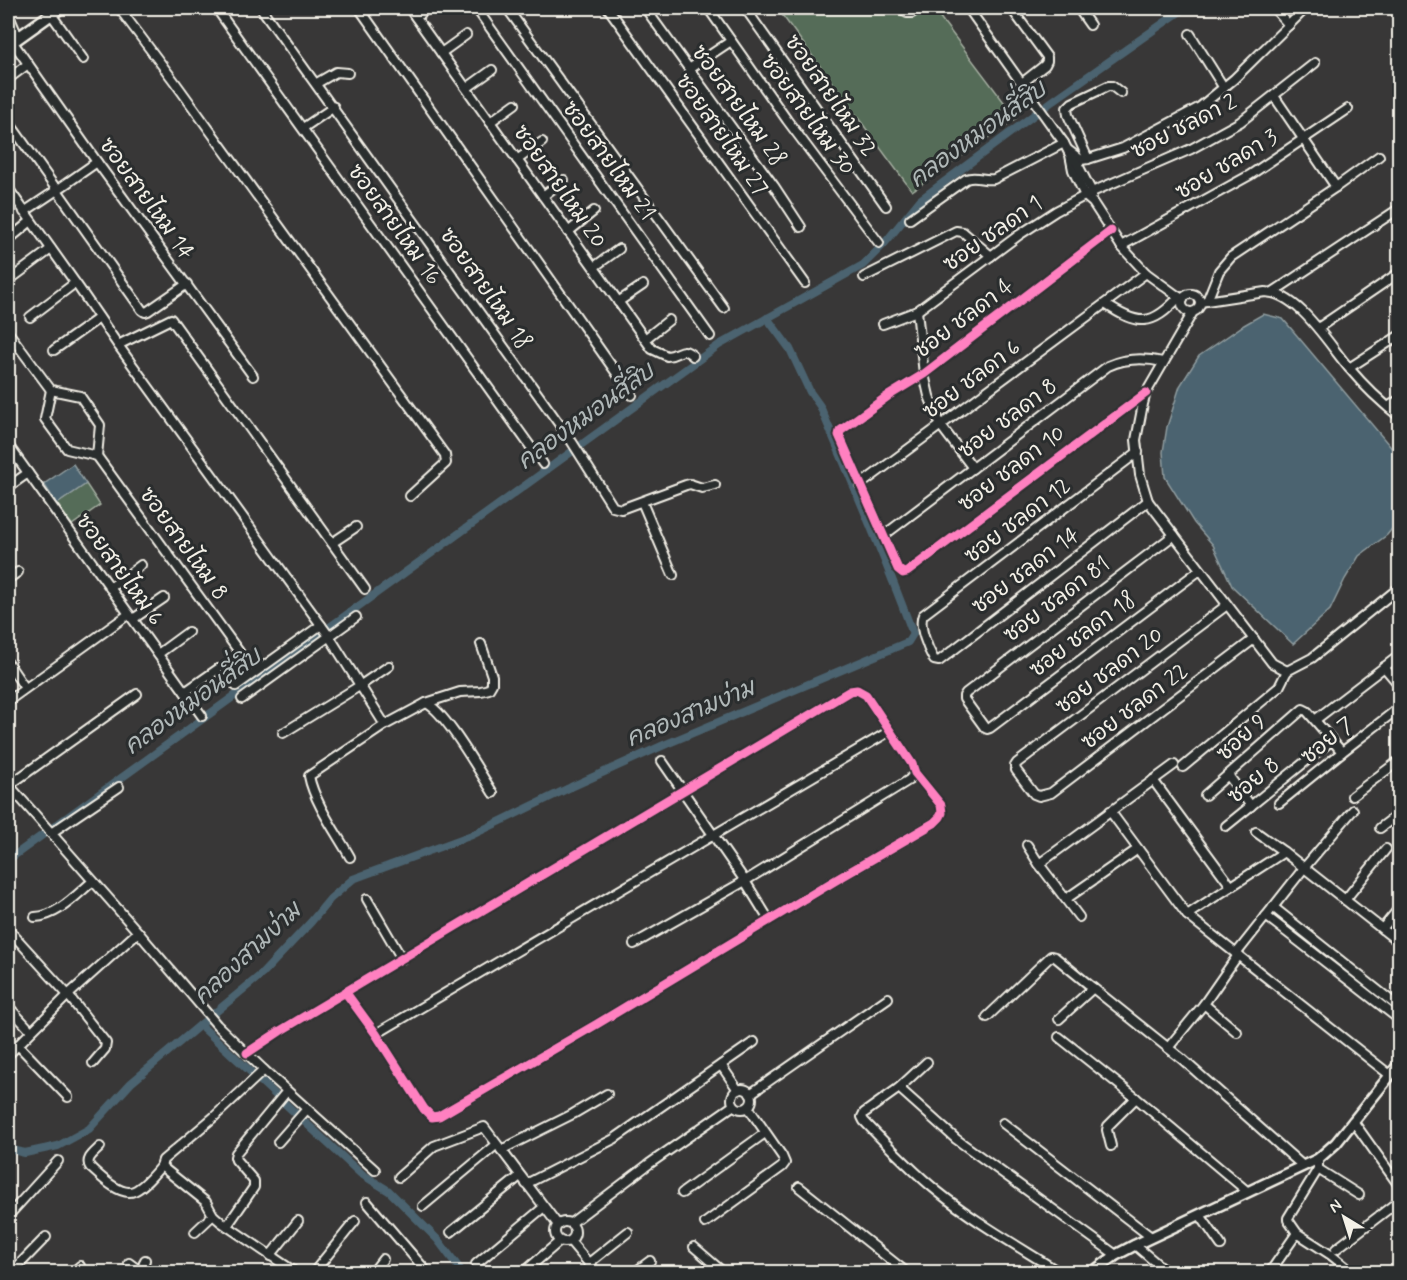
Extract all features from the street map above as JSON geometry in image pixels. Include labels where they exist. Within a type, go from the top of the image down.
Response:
[{"type":"main road","points":[[12,41],[50,11]]},
{"type":"street","points":[[119,8],[445,455],[446,463],[410,496]]},
{"type":"street","name":"ซอยสายไหม 16","points":[[216,8],[543,464]]},
{"type":"street","name":"ซอยสายไหม 18","points":[[261,8],[572,442],[615,508],[621,509],[690,484],[702,488],[715,485]]},
{"type":"street","points":[[359,8],[632,395]]},
{"type":"street","name":"ซอยสายไหม 20","points":[[409,8],[652,349],[669,357],[684,350],[693,356]]},
{"type":"street","points":[[416,17],[428,8]]},
{"type":"street","name":"ซอยสายไหม 21","points":[[476,8],[710,336]]},
{"type":"street","points":[[507,8],[724,308]]},
{"type":"street","name":"ซอยสายไหม 27","points":[[608,8],[805,283]]},
{"type":"street","name":"ซอยสายไหม 28","points":[[645,8],[801,227]]},
{"type":"street","name":"ซอยสายไหม 30","points":[[708,8],[787,120],[879,243]]},
{"type":"street","name":"ซอยสายไหม 32","points":[[745,8],[886,206]]},
{"type":"street","points":[[902,8],[907,13],[912,13],[917,8]]},
{"type":"street","points":[[968,8],[1077,163],[1088,194],[1121,246],[1146,273],[1181,298],[1186,310],[1193,312]]},
{"type":"street","points":[[1011,8],[1047,57],[1045,65],[1022,83]]},
{"type":"street","points":[[1078,8],[1090,26]]},
{"type":"street","points":[[1274,8],[1288,25]]},
{"type":"street","points":[[1067,149],[1081,160],[1123,148],[1200,106],[1224,88],[1306,8]]},
{"type":"street","points":[[50,11],[83,59]]},
{"type":"street","name":"ซอยสายไหม 14","points":[[8,13],[12,41],[253,376]]},
{"type":"street","points":[[1190,34],[1224,88]]},
{"type":"street","points":[[441,53],[466,35]]},
{"type":"street","points":[[689,69],[731,40]]},
{"type":"street","name":"ซอย ชลดา 2","points":[[1088,194],[1204,142],[1240,122],[1315,63]]},
{"type":"street","points":[[8,80],[28,64]]},
{"type":"street","points":[[467,88],[492,70]]},
{"type":"street","points":[[317,84],[336,72],[348,73]]},
{"type":"street","points":[[1088,159],[1066,108],[1108,86],[1113,86],[1121,93]]},
{"type":"street","points":[[1274,96],[1336,187]]},
{"type":"street","points":[[490,122],[515,104]]},
{"type":"street","points":[[303,128],[334,107]]},
{"type":"street","name":"ซอย ชลดา 3","points":[[1121,246],[1250,175],[1348,109]]},
{"type":"street","points":[[8,121],[145,312],[187,284]]},
{"type":"street","points":[[517,160],[542,142]]},
{"type":"street","points":[[910,219],[966,179],[975,177],[986,180],[994,179],[1067,149]]},
{"type":"street","points":[[1287,671],[1272,663],[1148,501],[1140,475],[1136,440],[1146,393],[1193,312],[1204,302],[1219,271],[1232,257],[1379,156]]},
{"type":"street","points":[[24,212],[97,162]]},
{"type":"street","points":[[543,196],[564,180]]},
{"type":"street","points":[[8,189],[322,626],[385,725]]},
{"type":"street","name":"ซอย ชลดา 1","points":[[883,324],[917,311],[1019,236],[1056,211],[1088,194]]},
{"type":"street","points":[[1273,292],[1400,208]]},
{"type":"street","points":[[568,232],[594,211]]},
{"type":"street","points":[[8,240],[31,221]]},
{"type":"street","points":[[864,277],[956,231],[963,232],[991,256]]},
{"type":"street","name":"ซอย ชลดา 4","points":[[860,485],[839,433],[888,396],[924,374],[1111,231]]},
{"type":"street","points":[[8,281],[51,249]]},
{"type":"street","points":[[594,267],[619,249]]},
{"type":"street","points":[[1318,328],[1400,272]]},
{"type":"street","name":"ซอย ชลดา 6","points":[[860,485],[1146,273]]},
{"type":"street","points":[[30,317],[75,283]]},
{"type":"street","points":[[618,302],[643,285]]},
{"type":"street","points":[[1105,304],[1131,319],[1141,320],[1152,319],[1163,314],[1181,298],[1193,294],[1204,302],[1273,292],[1298,307],[1318,328],[1349,368],[1400,417]]},
{"type":"street","points":[[917,311],[928,396],[941,426],[974,468]]},
{"type":"street","points":[[54,350],[99,318]]},
{"type":"street","points":[[118,345],[171,319],[365,589]]},
{"type":"street","points":[[645,339],[669,320]]},
{"type":"street","points":[[8,332],[51,390],[80,396],[100,425],[97,456],[67,449],[45,419],[51,390]]},
{"type":"street","points":[[1349,368],[1400,335]]},
{"type":"street","name":"ซอย ชลดา 8","points":[[884,536],[1108,366],[1118,361],[1138,359],[1163,362]]},
{"type":"street","name":"ซอย ชลดา 10","points":[[884,536],[900,572],[908,572],[1146,393]]},
{"type":"street","points":[[1388,407],[1400,399]]},
{"type":"street","name":"ซอยสายไหม 6","points":[[8,445],[202,716]]},
{"type":"street","name":"ซอย ชลดา 12","points":[[929,650],[921,624],[923,615],[1138,452]]},
{"type":"street","name":"ซอยสายไหม 8","points":[[97,456],[240,652]]},
{"type":"street","points":[[8,487],[28,473]]},
{"type":"street","points":[[860,485],[884,536]]},
{"type":"street","name":"ซอย ชลดา 14","points":[[929,650],[934,660],[939,661],[1148,501]]},
{"type":"street","points":[[642,502],[673,575]]},
{"type":"street","points":[[332,543],[356,527]]},
{"type":"street","name":"ซอย ชลดา 81","points":[[987,729],[964,696],[1174,534]]},
{"type":"street","points":[[110,588],[141,565]]},
{"type":"street","name":"ซอย ชลดา 18","points":[[987,729],[1200,570]]},
{"type":"street","points":[[8,579],[18,572]]},
{"type":"street","points":[[1183,767],[1279,687],[1287,671],[1312,658],[1400,587]]},
{"type":"street","points":[[8,701],[131,617],[164,598]]},
{"type":"street","name":"ซอย ชลดา 20","points":[[1037,796],[1016,770],[1017,763],[1227,605]]},
{"type":"street","points":[[242,699],[356,617]]},
{"type":"street","points":[[236,686],[322,626]]},
{"type":"street","points":[[158,654],[188,632]]},
{"type":"street","name":"ซอย ชลดา 22","points":[[1037,796],[1046,796],[1051,793],[1254,639]]},
{"type":"street","points":[[350,857],[310,785],[309,776],[385,725],[426,703],[460,692],[489,689],[492,676],[481,644]]},
{"type":"street","points":[[1342,752],[1315,720],[1400,655]]},
{"type":"street","points":[[8,663],[25,688]]},
{"type":"street","points":[[283,733],[389,666]]},
{"type":"street","points":[[1384,667],[1400,686]]},
{"type":"street","points":[[185,692],[218,669]]},
{"type":"street","points":[[247,1053],[280,1031],[850,691],[856,690],[866,695],[912,764],[915,773],[942,805],[940,818],[934,823],[439,1116],[432,1117],[424,1109],[376,1034],[346,993]]},
{"type":"street","points":[[136,694],[8,785],[217,1025],[247,1053],[262,1071],[375,1170]]},
{"type":"street","points":[[426,703],[432,706],[456,736],[493,793]]},
{"type":"street","name":"ซอย 7","points":[[1279,803],[1400,707]]},
{"type":"street","name":"ซอย 9","points":[[1205,795],[1303,709],[1315,720]]},
{"type":"street","points":[[376,1034],[890,731]]},
{"type":"street","name":"ซอย 8","points":[[1226,826],[1332,740]]},
{"type":"street","points":[[662,760],[769,920]]},
{"type":"street","points":[[1352,796],[1400,760]]},
{"type":"street","points":[[1040,864],[1174,765]]},
{"type":"street","points":[[634,944],[745,881],[909,780],[915,773]]},
{"type":"street","points":[[1228,775],[1251,806]]},
{"type":"street","points":[[1153,780],[1231,886]]},
{"type":"street","points":[[50,832],[119,786]]},
{"type":"street","points":[[1168,1048],[1204,1004],[1266,915],[1353,810]]},
{"type":"street","points":[[1110,811],[1186,915],[1390,1075]]},
{"type":"street","points":[[1380,828],[1400,813]]},
{"type":"street","points":[[1256,832],[1400,943]]},
{"type":"street","points":[[1027,844],[1079,917]]},
{"type":"street","points":[[1066,899],[1138,849]]},
{"type":"street","points":[[1346,900],[1386,849]]},
{"type":"street","points":[[1186,915],[1284,852]]},
{"type":"street","points":[[35,917],[44,917],[57,909],[93,881]]},
{"type":"street","points":[[367,899],[402,959]]},
{"type":"street","points":[[1273,907],[1400,1008]]},
{"type":"street","points":[[1382,929],[1400,907]]},
{"type":"street","points":[[1266,915],[1400,1020]]},
{"type":"street","points":[[8,929],[68,995],[106,1043],[105,1049],[93,1063]]},
{"type":"street","points":[[8,1055],[68,995],[138,932]]},
{"type":"street","points":[[987,1017],[1051,956],[1054,957],[1168,1048],[1303,1166]]},
{"type":"street","points":[[1340,974],[1347,966]]},
{"type":"street","points":[[1059,1019],[1093,988]]},
{"type":"street","points":[[750,1094],[888,998]]},
{"type":"street","points":[[1204,1004],[1237,1032]]},
{"type":"street","points":[[8,1006],[31,1032]]},
{"type":"street","points":[[1059,1037],[1248,1192]]},
{"type":"street","points":[[526,1184],[614,1139],[754,1042]]},
{"type":"street","points":[[18,1045],[68,1097]]},
{"type":"street","points":[[927,1062],[898,1088],[864,1113],[862,1117],[864,1121],[936,1190],[974,1219],[1059,1272]]},
{"type":"street","points":[[1352,1272],[1297,1233],[1288,1218],[1318,1164],[1400,1063]]},
{"type":"street","points":[[722,1065],[738,1090]]},
{"type":"street","points":[[100,1148],[88,1160],[90,1167],[112,1186],[124,1192],[136,1190],[161,1166],[163,1160],[215,1116],[262,1071]]},
{"type":"street","points":[[898,1088],[956,1139],[1116,1255]]},
{"type":"street","points":[[738,1090],[745,1090],[750,1094],[752,1099],[747,1107],[742,1109],[734,1105],[733,1095],[738,1090]]},
{"type":"street","points":[[227,1226],[255,1187],[254,1181],[236,1160],[236,1153],[286,1093]]},
{"type":"street","points":[[423,1206],[499,1147],[573,1114],[607,1094]]},
{"type":"street","points":[[1112,1146],[1108,1126],[1136,1098]]},
{"type":"street","points":[[571,1223],[576,1232],[574,1238],[565,1243],[560,1241],[555,1232],[558,1225],[571,1223],[648,1164],[734,1105]]},
{"type":"street","points":[[705,1222],[785,1163],[747,1107]]},
{"type":"street","points":[[278,1142],[305,1110]]},
{"type":"street","points":[[1353,1121],[1400,1187]]},
{"type":"street","points":[[1003,1123],[1151,1237]]},
{"type":"street","points":[[399,1178],[434,1146],[484,1127],[558,1225]]},
{"type":"street","points":[[682,1193],[765,1132]]},
{"type":"street","points":[[8,1216],[58,1161]]},
{"type":"street","points":[[1094,1272],[1116,1255],[1135,1245],[1303,1166],[1318,1164],[1359,1195]]},
{"type":"street","points":[[161,1166],[206,1202],[213,1215],[295,1272]]},
{"type":"street","points":[[451,1232],[520,1176]]},
{"type":"street","points":[[799,1187],[906,1272]]},
{"type":"street","points":[[1336,1249],[1400,1200]]},
{"type":"street","points":[[367,1202],[427,1272]]},
{"type":"street","points":[[476,1264],[544,1207]]},
{"type":"street","points":[[195,1232],[213,1215]]},
{"type":"street","points":[[1200,1215],[1221,1245]]},
{"type":"street","points":[[270,1256],[298,1221]]},
{"type":"street","points":[[314,1272],[355,1221]]},
{"type":"street","points":[[570,1241],[592,1269],[628,1232]]},
{"type":"street","points":[[1270,1272],[1297,1233]]},
{"type":"street","points":[[12,1272],[46,1237]]},
{"type":"street","points":[[524,1272],[560,1241]]},
{"type":"street","points":[[1135,1245],[1161,1267]]},
{"type":"street","points":[[693,1247],[723,1272]]},
{"type":"street","points":[[373,1272],[383,1259]]},
{"type":"street","points":[[129,1263],[141,1272],[145,1260]]},
{"type":"street","points":[[635,1272],[650,1261]]},
{"type":"green space","points":[[777,8],[933,8],[1016,118],[912,191]]},
{"type":"green space","points":[[86,484],[100,505],[72,525],[57,504]]},
{"type":"water","points":[[1263,314],[1283,319],[1400,458],[1399,520],[1387,535],[1359,556],[1330,610],[1293,644],[1232,586],[1213,545],[1194,523],[1165,477],[1163,452],[1167,427],[1180,386],[1199,356]]},
{"type":"water","points":[[73,464],[86,484],[57,504],[44,484]]},
{"type":"waterway","name":"คลองหมอนสี่สิบ","points":[[8,860],[719,345],[863,265],[884,244],[920,200],[1054,100],[1185,8]]},
{"type":"waterway","name":"คลองสามง่าม","points":[[200,1025],[262,974],[330,899],[353,879],[472,835],[664,745],[908,642],[913,634],[820,406],[810,392],[790,349],[767,318]]},
{"type":"waterway","name":"คลองสามง่าม","points":[[8,1149],[25,1153],[58,1146],[89,1129],[131,1083],[200,1025],[360,1173],[389,1191],[438,1240],[462,1272]]},
{"type":"cycle path","points":[[1111,231],[924,374],[888,396],[840,431],[839,435],[898,569],[903,573],[1146,393]]},
{"type":"cycle path","points":[[247,1053],[280,1031],[850,691],[857,690],[866,695],[912,764],[915,773],[941,805],[942,813],[934,823],[439,1116],[432,1117],[424,1109],[376,1034],[346,993]]}]
